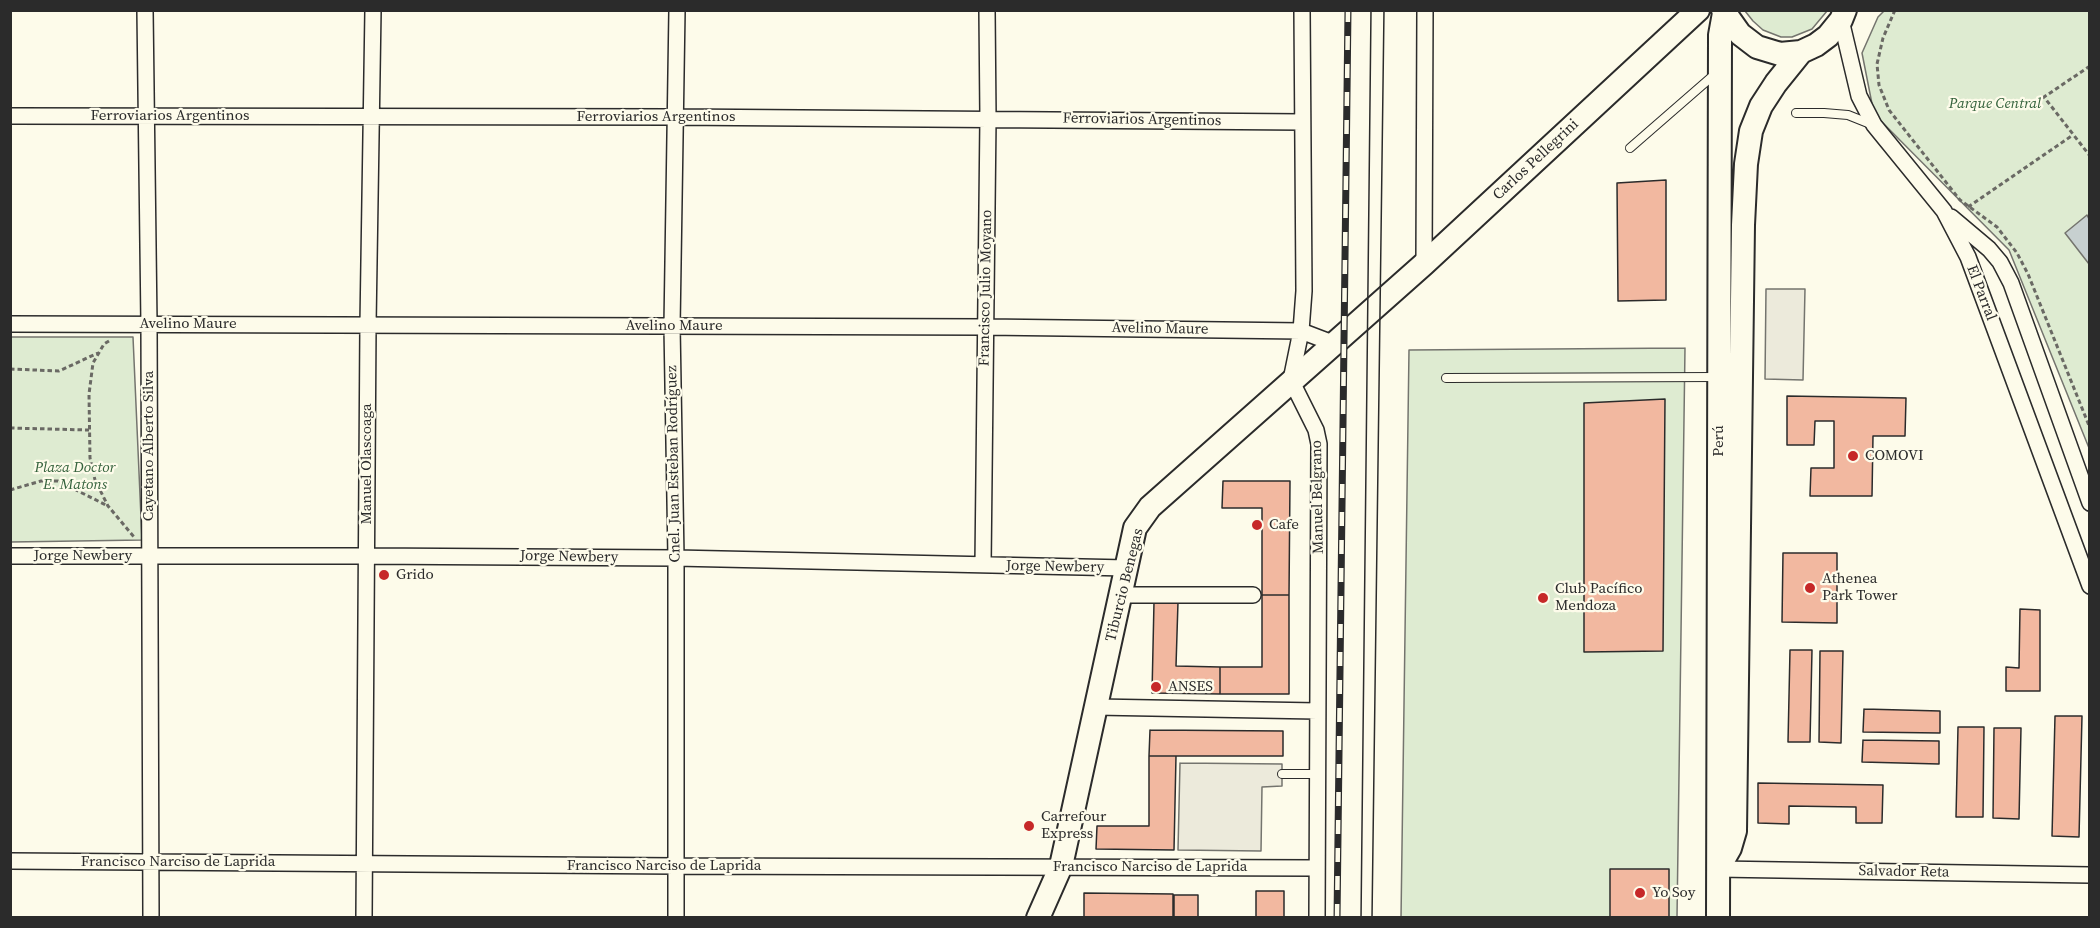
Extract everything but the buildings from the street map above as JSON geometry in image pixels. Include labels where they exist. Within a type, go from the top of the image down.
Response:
[{"type":"main road","name":"Carlos Pellegrini","points":[[1374,309],[1698,10]]},
{"type":"main road","points":[[1724,12],[1740,34],[1757,47],[1780,54],[1801,52],[1816,45],[1828,36],[1843,15]]},
{"type":"main road","name":"Perú","points":[[1718,918],[1720,35],[1724,12]]},
{"type":"main road","name":"Perú","points":[[1718,869],[1730,848],[1735,831],[1743,225],[1746,165],[1751,131],[1761,105],[1801,52]]},
{"type":"main road","name":"Tiburcio Benegas","points":[[1038,918],[1061,866],[1135,528],[1150,507],[1374,309]]},
{"type":"street","name":"Cayetano Alberto Silva","points":[[145,10],[148,116],[151,918]]},
{"type":"street","name":"Manuel Olascoaga","points":[[364,918],[368,324],[373,10]]},
{"type":"street","name":"Cnel. Juan Esteban Rodríguez","points":[[676,918],[676,558],[672,326],[677,10]]},
{"type":"street","name":"Francisco Julio Moyano","points":[[983,565],[987,10]]},
{"type":"street","points":[[1291,380],[1301,331],[1304,291],[1302,10]]},
{"type":"street","points":[[1424,264],[1425,10]]},
{"type":"street","name":"El Parral","points":[[1843,15],[1859,96],[1874,125],[1944,211],[1968,258],[2090,586]]},
{"type":"street","name":"Ferroviarios Argentinos","points":[[10,116],[988,118],[1302,122]]},
{"type":"street","points":[[1944,211],[1989,249],[2000,262],[2012,283],[2090,503]]},
{"type":"street","name":"Avelino Maure","points":[[10,324],[986,327],[1301,331],[1335,344]]},
{"type":"street","name":"Manuel Belgrano","points":[[1291,380],[1316,430],[1319,444],[1317,918]]},
{"type":"street","name":"Jorge Newbery","points":[[10,556],[676,558],[1127,568]]},
{"type":"street","points":[[1121,595],[1253,595]]},
{"type":"street","points":[[1096,707],[1317,711]]},
{"type":"street","name":"Francisco Narciso de Laprida","points":[[10,861],[1317,868]]},
{"type":"street","name":"Salvador Reta","points":[[1718,869],[2090,875]]},
{"type":"lane","points":[[1630,148],[1720,69]]},
{"type":"lane","points":[[1796,113],[1824,112],[1848,115],[1874,125]]},
{"type":"lane","points":[[1446,378],[1719,377]]},
{"type":"lane","points":[[1282,774],[1317,774]]},
{"type":"path","points":[[2090,66],[2044,98],[2090,156]]},
{"type":"path","points":[[1968,207],[2073,135]]},
{"type":"path","points":[[111,340],[104,344],[93,363],[89,430],[90,458],[95,480],[108,506],[148,556]]},
{"type":"path","points":[[10,369],[59,371],[99,352]]},
{"type":"path","points":[[10,428],[89,430]]},
{"type":"path","points":[[10,490],[41,481],[58,482],[108,506]]},
{"type":"green space","points":[[1745,11],[1827,11],[1812,29],[1792,37],[1781,37],[1763,30]]},
{"type":"green space","name":"Parque Central","points":[[1884,11],[2089,11],[2089,448],[2009,250],[1874,114],[1862,53],[1878,17]]},
{"type":"green space","name":"Plaza Doctor E. Matons","points":[[11,337],[133,337],[142,540],[11,542]]},
{"type":"green space","name":"Club Pacífico Mendoza","points":[[1685,348],[1677,917],[1401,918],[1409,350]]},
{"type":"shaded area","points":[[2087,215],[2089,219],[2089,264],[2065,233]]},
{"type":"shaded area","points":[[1766,289],[1805,289],[1803,380],[1765,379]]},
{"type":"shaded area","points":[[1180,763],[1282,764],[1282,786],[1262,787],[1261,851],[1178,850]]},
{"type":"tram line","points":[[1361,918],[1371,10]]},
{"type":"tram line","points":[[1372,918],[1384,10]]},
{"type":"railway","points":[[1337,918],[1348,10]]},
{"type":"place","name":"COMOVI","points":[[1853,456]]},
{"type":"place","name":"Cafe","points":[[1257,525]]},
{"type":"place","name":"Grido","points":[[384,575]]},
{"type":"place","name":"Athenea Park Tower","points":[[1810,588]]},
{"type":"place","name":"Club Pacífico Mendoza","points":[[1543,598]]},
{"type":"place","name":"ANSES","points":[[1156,687]]},
{"type":"place","name":"Carrefour Express","points":[[1029,826]]},
{"type":"place","name":"Yo Soy","points":[[1640,893]]}]
